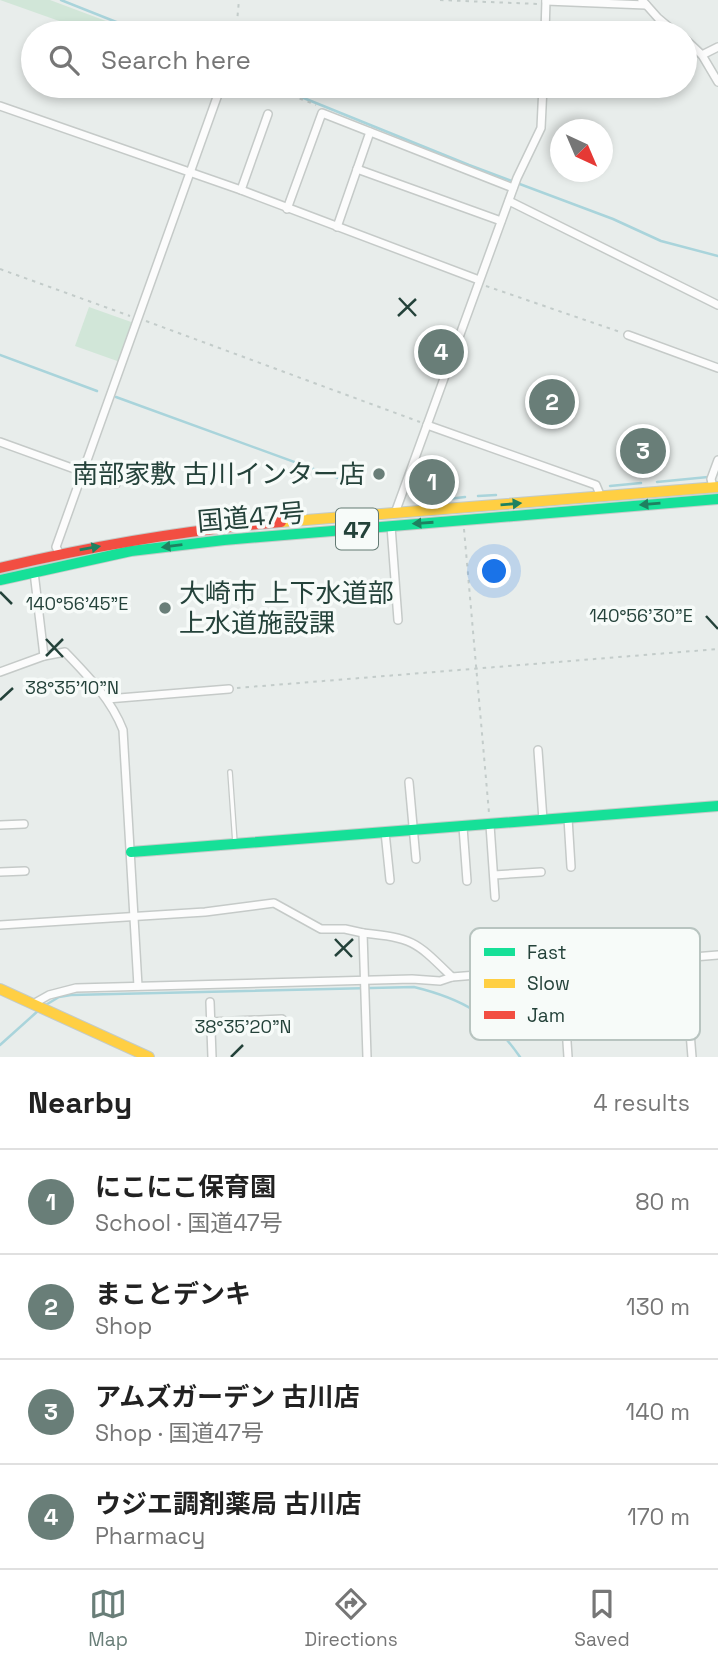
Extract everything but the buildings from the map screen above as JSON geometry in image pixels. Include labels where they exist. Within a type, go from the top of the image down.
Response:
[{"type":"main road","name":"国道47号","points":[[0,568],[157,536],[262,524],[716,487]]},
{"type":"main road","name":"国道47号","points":[[0,580],[131,551],[224,540],[718,499]]},
{"type":"main road","points":[[131,852],[718,806]]},
{"type":"main road","points":[[0,989],[149,1057]]},
{"type":"street","points":[[545,21],[546,2],[644,3],[663,21]]},
{"type":"street","points":[[702,55],[718,47]]},
{"type":"street","points":[[697,50],[718,82]]},
{"type":"street","points":[[60,554],[56,547],[217,98]]},
{"type":"street","points":[[395,514],[501,221],[541,128],[542,98]]},
{"type":"street","points":[[0,106],[241,190],[479,282]]},
{"type":"street","points":[[287,209],[323,113],[515,184]]},
{"type":"street","points":[[241,190],[268,114]]},
{"type":"street","points":[[337,227],[370,132]]},
{"type":"street","points":[[357,169],[501,221]]},
{"type":"street","points":[[509,201],[718,306]]},
{"type":"street","points":[[628,335],[718,369]]},
{"type":"street","points":[[427,425],[596,485],[601,497]]},
{"type":"street","points":[[0,442],[116,484]]},
{"type":"street","points":[[716,487],[711,479],[718,460]]},
{"type":"street","points":[[391,526],[398,620]]},
{"type":"street","points":[[34,572],[44,656]]},
{"type":"street","points":[[0,672],[44,656],[65,652],[107,699],[123,730],[138,986]]},
{"type":"street","points":[[107,699],[229,689]]},
{"type":"street","points":[[538,750],[543,820]]},
{"type":"street","points":[[409,782],[416,859]]},
{"type":"street","points":[[568,818],[571,867]]},
{"type":"street","points":[[0,825],[24,824]]},
{"type":"street","points":[[490,825],[495,897]]},
{"type":"street","points":[[463,827],[467,881]]},
{"type":"street","points":[[385,832],[390,880]]},
{"type":"street","points":[[0,872],[25,871]]},
{"type":"street","points":[[494,875],[541,872]]},
{"type":"street","points":[[0,925],[205,912],[274,903],[321,929],[345,929],[396,936],[414,942],[452,977]]},
{"type":"street","points":[[363,933],[367,1057]]},
{"type":"street","points":[[700,957],[718,955]]},
{"type":"street","points":[[38,1006],[49,995],[76,988],[365,986],[412,979],[440,981],[470,975]]},
{"type":"street","points":[[210,1002],[212,1057]]},
{"type":"street","points":[[210,1023],[282,1019]]},
{"type":"lane","points":[[230,772],[235,844]]},
{"type":"path","points":[[237,21],[239,0]]},
{"type":"path","points":[[440,0],[546,2]]},
{"type":"path","points":[[297,98],[322,108],[323,113]]},
{"type":"path","points":[[0,269],[427,425]]},
{"type":"path","points":[[479,282],[628,335]]},
{"type":"path","points":[[463,520],[490,825]]},
{"type":"path","points":[[229,689],[718,649]]},
{"type":"green space","points":[[0,0],[50,0],[106,21],[59,21]]},
{"type":"green space","points":[[89,307],[134,323],[120,362],[75,346]]},
{"type":"waterway","points":[[61,0],[114,21]]},
{"type":"waterway","points":[[304,98],[469,165],[613,219],[661,241],[718,256]]},
{"type":"waterway","points":[[0,355],[97,391]]},
{"type":"waterway","points":[[116,397],[352,483]]},
{"type":"waterway","points":[[657,482],[708,477]]},
{"type":"waterway","points":[[610,486],[641,483]]},
{"type":"waterway","points":[[478,496],[496,495]]},
{"type":"waterway","points":[[448,499],[465,497]]},
{"type":"waterway","points":[[424,500],[434,500]]},
{"type":"waterway","points":[[44,1006],[59,997],[71,995],[414,987],[447,997],[470,1008]]},
{"type":"waterway","points":[[0,1045],[39,1010]]},
{"type":"waterway","points":[[507,1040],[520,1057]]},
{"type":"traffic: fast","points":[[0,580],[131,551],[224,540],[718,499]]},
{"type":"traffic: fast","points":[[131,852],[718,806]]},
{"type":"traffic: slow","points":[[281,522],[718,487]]},
{"type":"traffic: slow","points":[[0,989],[149,1057]]},
{"type":"traffic: jam","points":[[0,568],[140,540],[281,522]]},
{"type":"place","name":"ウジエ調剤薬局 古川店","points":[[441,352]]},
{"type":"place","name":"まことデンキ","points":[[552,402]]},
{"type":"place","name":"アムズガーデン 古川店","points":[[643,451]]},
{"type":"place","name":"南部家敷 古川インター店","points":[[379,474]]},
{"type":"place","name":"にこにこ保育園","points":[[432,482]]},
{"type":"place","name":"大崎市 上下水道部 上水道施設課","points":[[165,608]]}]
